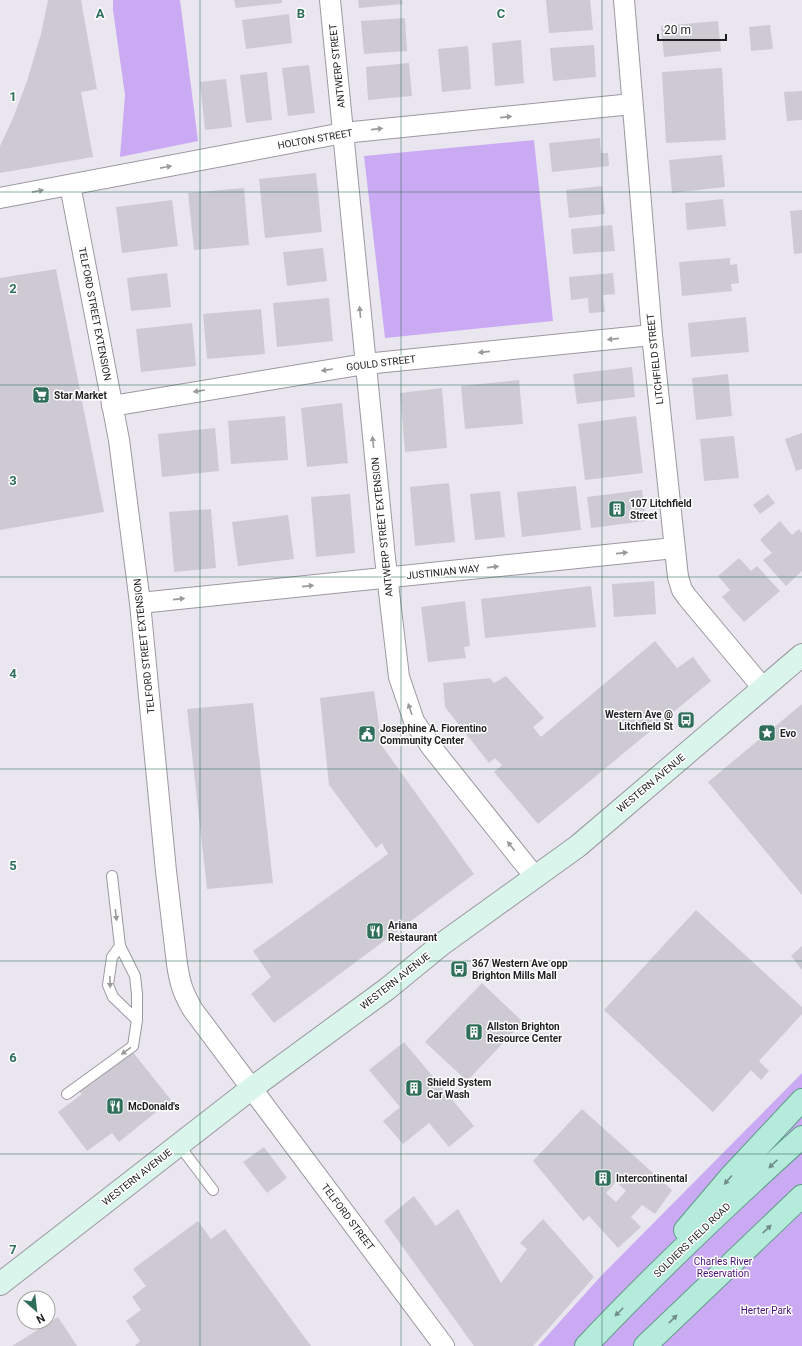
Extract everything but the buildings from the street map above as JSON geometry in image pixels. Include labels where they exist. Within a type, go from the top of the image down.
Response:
[{"type":"main road","name":"WESTERN AVENUE","points":[[0,1284],[252,1088],[387,989],[442,944],[578,846],[802,655]]},
{"type":"main road","points":[[636,1295],[673,1245],[713,1196],[802,1100]]},
{"type":"main road","name":"SOLDIERS FIELD ROAD","points":[[586,1346],[712,1220],[802,1137]]},
{"type":"main road","points":[[645,1346],[802,1196]]},
{"type":"street","name":"ANTWERP STREET","points":[[330,0],[343,133]]},
{"type":"street","name":"LITCHFIELD STREET","points":[[624,0],[652,335],[678,577],[682,590],[763,688]]},
{"type":"street","name":"HOLTON STREET","points":[[0,198],[343,133],[632,104]]},
{"type":"street","name":"ANTWERP STREET EXTENSION","points":[[343,133],[387,578],[399,677],[414,721],[432,748],[536,877]]},
{"type":"street","name":"TELFORD STREET EXTENSION","points":[[70,184],[119,440],[140,603],[166,871],[179,979],[183,994],[193,1010],[252,1088]]},
{"type":"street","name":"GOULD STREET","points":[[112,406],[366,364],[652,335]]},
{"type":"street","name":"JUSTINIAN WAY","points":[[140,603],[674,548]]},
{"type":"street","name":"TELFORD STREET","points":[[252,1088],[444,1346]]},
{"type":"lane","points":[[67,1094],[133,1046],[137,1020],[135,976],[120,946],[112,876]]},
{"type":"lane","points":[[120,946],[112,957],[108,985],[113,998],[137,1020]]},
{"type":"lane","points":[[179,1145],[213,1190]]},
{"type":"green space","points":[[113,0],[180,0],[198,141],[120,157],[125,95],[113,10]]},
{"type":"green space","points":[[534,140],[553,321],[385,338],[364,156]]},
{"type":"green space","name":"Charles River Reservation","points":[[802,1073],[802,1346],[538,1346],[601,1276]]},
{"type":"place","name":"Star Market","points":[[41,395]]},
{"type":"place","name":"107 Litchfield Street","points":[[617,509]]},
{"type":"place","name":"Western Ave @ Litchfield St","points":[[686,720]]},
{"type":"place","name":"Evo","points":[[767,733]]},
{"type":"place","name":"Josephine A. Fiorentino Community Center","points":[[367,734]]},
{"type":"place","name":"Ariana Restaurant","points":[[375,931]]},
{"type":"place","name":"367 Western Ave opp Brighton Mills Mall","points":[[459,969]]},
{"type":"place","name":"Allston Brighton Resource Center","points":[[474,1032]]},
{"type":"place","name":"Shield System Car Wash","points":[[414,1088]]},
{"type":"place","name":"McDonald's","points":[[115,1106]]},
{"type":"place","name":"Intercontinental","points":[[603,1178]]},
{"type":"park label","name":"Herter Park","points":[[766,1310]]}]
